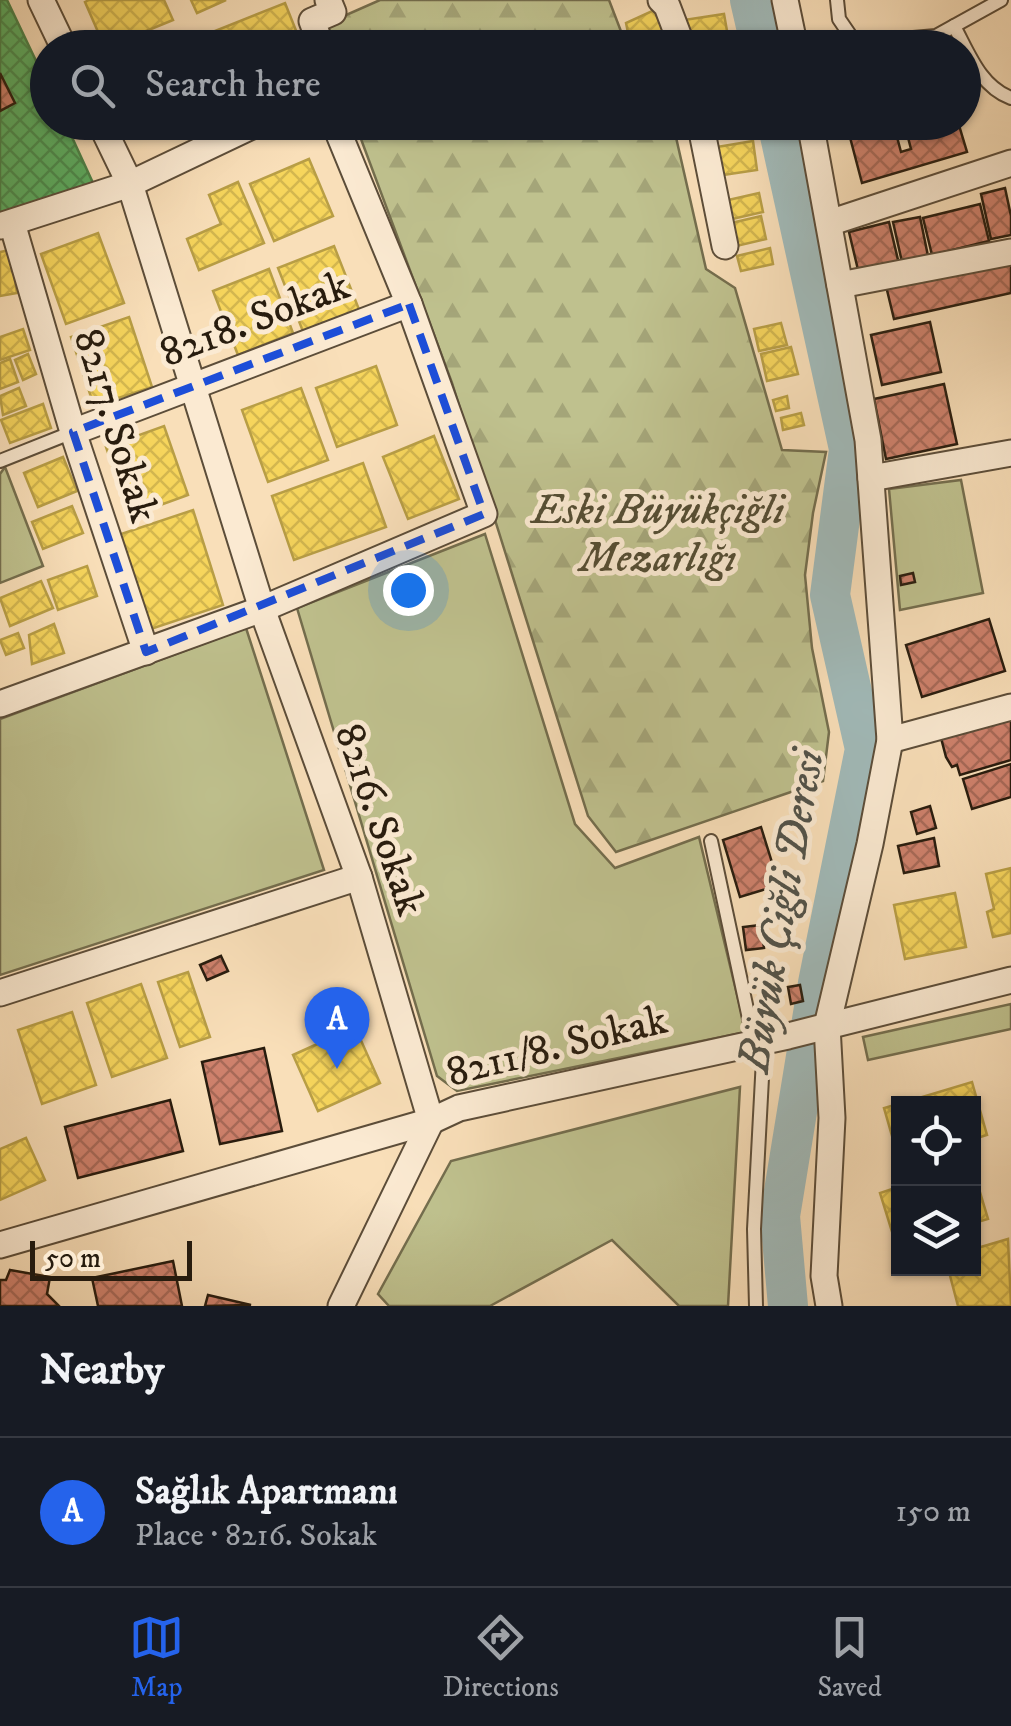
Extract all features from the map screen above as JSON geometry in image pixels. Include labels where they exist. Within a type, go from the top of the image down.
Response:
[{"type":"street","points":[[41,0],[55,30]]},
{"type":"street","points":[[315,30],[312,21],[333,12],[328,0]]},
{"type":"street","points":[[661,0],[676,30]]},
{"type":"street","points":[[785,0],[791,30]]},
{"type":"street","name":"8216. Sokak","points":[[109,140],[130,184],[262,609],[359,877],[431,1120]]},
{"type":"street","points":[[6,225],[130,184],[222,140]]},
{"type":"street","points":[[0,704],[262,609],[484,514],[409,304],[341,140]]},
{"type":"street","points":[[704,140],[725,246]]},
{"type":"street","points":[[813,140],[872,478],[890,740],[827,1026],[832,1118],[824,1276],[829,1306]]},
{"type":"street","points":[[829,223],[1011,163]]},
{"type":"street","name":"8217. Sokak","points":[[6,225],[146,652]]},
{"type":"street","points":[[840,284],[1011,252]]},
{"type":"street","name":"8218. Sokak","points":[[73,432],[409,304]]},
{"type":"street","points":[[872,478],[1011,453]]},
{"type":"street","points":[[890,740],[1011,707]]},
{"type":"street","points":[[0,993],[359,877]]},
{"type":"street","name":"8211/8. Sokak","points":[[341,1306],[431,1120],[459,1108],[788,1036],[1011,980]]},
{"type":"street","points":[[0,1245],[431,1120]]},
{"type":"lane","points":[[837,0],[840,19],[847,30]]},
{"type":"lane","points":[[947,30],[1001,0]]},
{"type":"lane","points":[[954,26],[956,30]]},
{"type":"lane","points":[[981,76],[994,90],[1011,98]]},
{"type":"lane","points":[[0,461],[73,432]]},
{"type":"lane","points":[[711,841],[754,1042],[764,1059],[754,1229],[756,1306]]},
{"type":"highlighted area","points":[[409,304],[484,514],[146,652],[73,432]]},
{"type":"green space","points":[[380,0],[609,0],[620,30],[320,30],[319,27]]},
{"type":"green space","name":"Eski Büyükçiğli Mezarlığı","points":[[361,140],[677,140],[706,269],[735,288],[782,450],[826,452],[805,575],[812,648],[829,732],[823,781],[616,852],[588,816],[452,383]]},
{"type":"green space","points":[[5,467],[43,566],[0,583],[0,474]]},
{"type":"green space","points":[[961,480],[983,593],[900,610],[889,489]]},
{"type":"green space","points":[[485,534],[575,824],[615,868],[699,837],[746,1032],[457,1091],[437,1076],[297,608]]},
{"type":"green space","points":[[246,628],[324,870],[0,975],[0,719]]},
{"type":"green space","points":[[1011,1004],[1011,1029],[868,1060],[863,1037]]},
{"type":"green space","points":[[740,1087],[728,1306],[679,1306],[612,1240],[490,1306],[389,1306],[378,1294],[451,1161]]},
{"type":"building: Homes","points":[[164,0],[173,20],[149,30],[97,30],[85,2]]},
{"type":"building: Homes","points":[[191,0],[226,0],[197,13]]},
{"type":"building: Homes","points":[[285,3],[296,30],[218,30]]},
{"type":"building: Homes","points":[[663,6],[666,30],[627,30],[626,23]]},
{"type":"building: Homes","points":[[724,14],[727,30],[686,30],[684,20]]},
{"type":"building: Homes","points":[[753,141],[757,170],[716,176],[711,148]]},
{"type":"building: Homes","points":[[309,159],[333,216],[274,241],[250,184]]},
{"type":"building: Homes","points":[[238,182],[264,243],[199,270],[187,239],[221,224],[209,195]]},
{"type":"building: Homes","points":[[759,193],[763,212],[728,220],[724,201]]},
{"type":"building: Homes","points":[[761,216],[766,239],[732,247],[727,224]]},
{"type":"building: Homes","points":[[98,233],[124,303],[66,324],[41,254]]},
{"type":"building: Homes","points":[[334,246],[360,312],[304,334],[278,268]]},
{"type":"building: Homes","points":[[770,248],[773,264],[741,271],[737,256]]},
{"type":"building: Homes","points":[[10,250],[17,293],[0,296],[0,252]]},
{"type":"building: Homes","points":[[269,269],[293,333],[238,355],[213,291]]},
{"type":"building: Homes","points":[[129,317],[152,387],[94,406],[71,337]]},
{"type":"building: Homes","points":[[781,323],[787,345],[759,351],[754,329]]},
{"type":"building: Homes","points":[[23,329],[30,350],[0,360],[0,337]]},
{"type":"building: Homes","points":[[791,347],[798,374],[767,381],[761,354]]},
{"type":"building: Homes","points":[[28,354],[36,374],[23,380],[15,360]]},
{"type":"building: Homes","points":[[10,359],[18,382],[0,389],[0,363]]},
{"type":"building: Homes","points":[[376,366],[397,425],[337,447],[316,388]]},
{"type":"building: Homes","points":[[19,388],[26,406],[3,415],[0,396]]},
{"type":"building: Homes","points":[[301,388],[328,460],[268,482],[242,410]]},
{"type":"building: Homes","points":[[787,396],[789,408],[776,411],[773,400]]},
{"type":"building: Homes","points":[[43,404],[51,428],[10,443],[1,420]]},
{"type":"building: Homes","points":[[801,413],[804,425],[783,430],[781,418]]},
{"type":"building: Homes","points":[[164,426],[188,495],[130,516],[106,447]]},
{"type":"building: Homes","points":[[434,436],[459,499],[408,519],[383,457]]},
{"type":"building: Homes","points":[[63,457],[77,491],[38,507],[24,473]]},
{"type":"building: Homes","points":[[363,463],[386,527],[294,560],[272,496]]},
{"type":"building: Homes","points":[[72,506],[83,533],[43,549],[32,522]]},
{"type":"building: Homes","points":[[193,510],[223,605],[148,630],[118,535]]},
{"type":"building: Homes","points":[[87,566],[97,596],[58,610],[48,580]]},
{"type":"building: Homes","points":[[41,581],[53,608],[10,626],[0,598]]},
{"type":"building: Homes","points":[[54,624],[64,653],[32,664],[29,635]]},
{"type":"building: Homes","points":[[18,633],[24,648],[6,655],[0,640]]},
{"type":"building: Homes","points":[[1011,868],[1011,933],[993,937],[987,912],[994,909],[986,874]]},
{"type":"building: Homes","points":[[955,893],[966,947],[905,959],[894,905]]},
{"type":"building: Homes","points":[[188,972],[210,1037],[180,1047],[158,982]]},
{"type":"building: Homes","points":[[141,984],[167,1058],[112,1077],[87,1003]]},
{"type":"building: Homes","points":[[72,1012],[96,1085],[42,1104],[18,1030]]},
{"type":"building: Homes","points":[[355,1027],[380,1083],[318,1111],[293,1055]]},
{"type":"building: Homes","points":[[972,1082],[976,1096],[926,1096]]},
{"type":"building: Homes","points":[[891,1106],[891,1132],[884,1108]]},
{"type":"building: Homes","points":[[981,1114],[987,1135],[981,1137]]},
{"type":"building: Homes","points":[[26,1138],[45,1180],[0,1200],[0,1149]]},
{"type":"building: Homes","points":[[891,1189],[891,1229],[880,1193]]},
{"type":"building: Homes","points":[[981,1196],[988,1219],[981,1221]]},
{"type":"building: Homes","points":[[1008,1239],[1011,1306],[958,1306],[950,1276],[981,1276],[981,1247]]},
{"type":"building: Public","points":[[0,0],[7,0],[30,48],[30,140],[73,140],[93,183],[0,213]]},
{"type":"building: Other","points":[[0,73],[15,103],[0,111]]},
{"type":"building: Other","points":[[851,140],[898,140],[901,152],[911,149],[909,140],[963,140],[967,152],[862,183]]},
{"type":"building: Other","points":[[1005,188],[1011,235],[991,239],[981,194]]},
{"type":"building: Other","points":[[980,204],[989,241],[932,255],[923,218]]},
{"type":"building: Other","points":[[920,217],[928,256],[902,262],[893,222]]},
{"type":"building: Other","points":[[889,222],[899,264],[859,274],[849,232]]},
{"type":"building: Other","points":[[1011,258],[1011,293],[894,319],[886,286]]},
{"type":"building: Other","points":[[930,322],[941,372],[882,385],[871,335]]},
{"type":"building: Other","points":[[944,384],[957,444],[886,459],[874,399]]},
{"type":"building: Other","points":[[913,573],[915,582],[901,585],[900,576]]},
{"type":"building: Other","points":[[989,619],[1005,671],[922,697],[906,645]]},
{"type":"building: Other","points":[[1011,713],[1011,760],[960,775],[957,765],[952,767],[946,757],[940,734]]},
{"type":"building: Other","points":[[1011,764],[1011,797],[972,809],[963,779]]},
{"type":"building: Other","points":[[930,806],[936,828],[917,834],[911,812]]},
{"type":"building: Other","points":[[761,827],[779,885],[740,897],[723,840]]},
{"type":"building: Other","points":[[934,838],[939,866],[904,873],[898,846]]},
{"type":"building: Other","points":[[761,925],[764,948],[746,950],[743,927]]},
{"type":"building: Other","points":[[221,956],[228,971],[207,980],[200,965]]},
{"type":"building: Other","points":[[800,985],[803,1001],[791,1004],[788,987]]},
{"type":"building: Other","points":[[264,1048],[282,1131],[220,1144],[202,1062]]},
{"type":"building: Other","points":[[170,1100],[183,1151],[78,1178],[65,1127]]},
{"type":"building: Other","points":[[173,1261],[182,1306],[98,1306],[92,1278]]},
{"type":"building: Other","points":[[10,1270],[50,1277],[47,1294],[59,1306],[0,1306],[0,1280],[6,1280]]},
{"type":"building: Other","points":[[208,1295],[251,1305],[205,1306]]},
{"type":"waterway","name":"Büyük Çiğli Deresi","points":[[750,0],[757,30]]},
{"type":"waterway","name":"Büyük Çiğli Deresi","points":[[781,140],[849,449],[830,595],[865,749],[818,983],[780,1216],[788,1306]]},
{"type":"place","name":"Sağlık Apartmanı","points":[[337,1069]]}]
